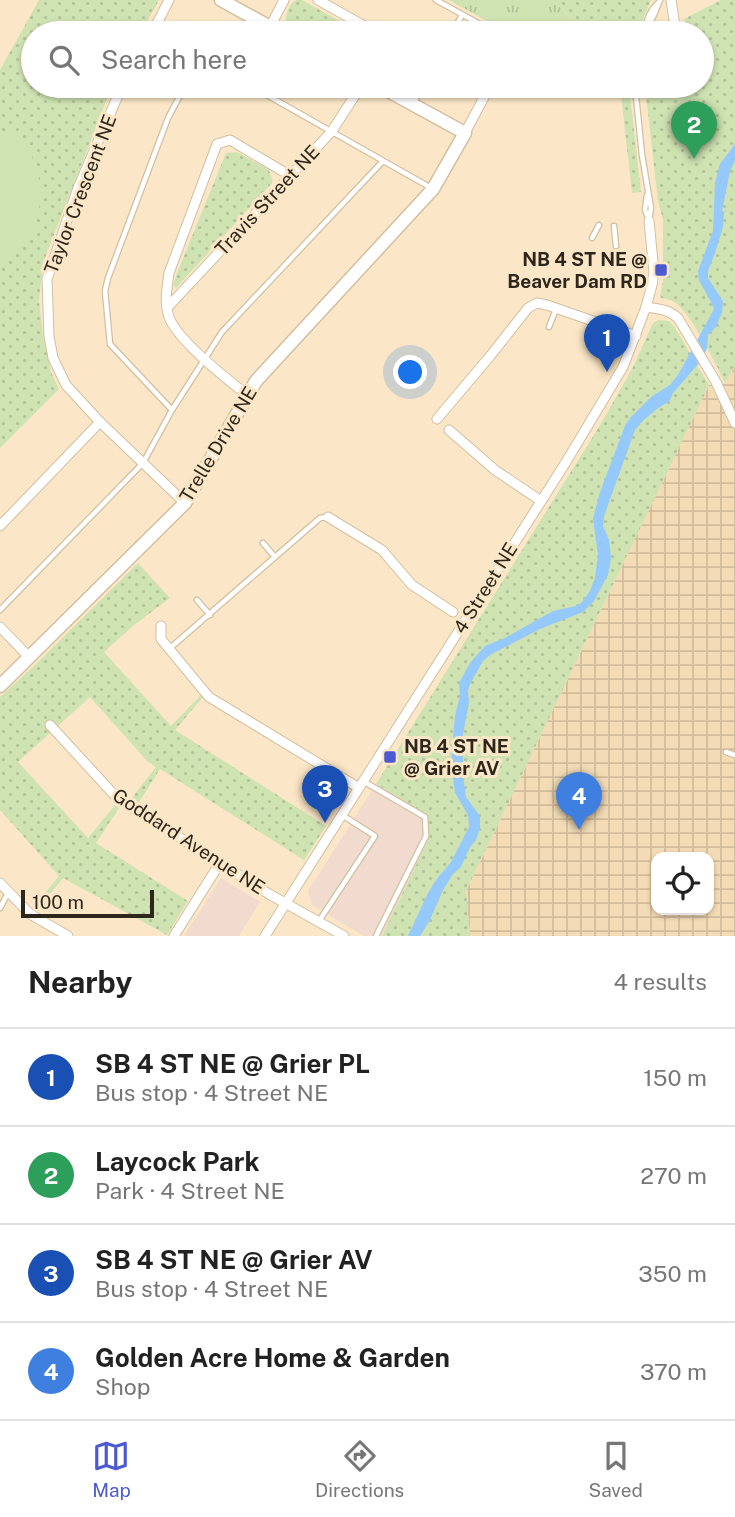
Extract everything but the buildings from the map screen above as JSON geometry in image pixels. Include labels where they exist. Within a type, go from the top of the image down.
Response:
[{"type":"street","points":[[159,21],[169,0]]},
{"type":"street","points":[[221,0],[260,21]]},
{"type":"street","points":[[278,21],[284,0]]},
{"type":"street","points":[[318,0],[356,21]]},
{"type":"street","points":[[671,0],[674,21]]},
{"type":"street","name":"Taylor Crescent NE","points":[[117,98],[78,188],[47,279],[52,358],[66,385],[100,422],[185,503]]},
{"type":"street","name":"Travis Street NE","points":[[167,308],[332,131],[353,98]]},
{"type":"street","points":[[403,98],[466,132]]},
{"type":"street","name":"Trelle Drive NE","points":[[0,686],[185,503],[256,381],[433,188],[484,98]]},
{"type":"street","points":[[247,396],[204,359],[170,320],[166,292],[169,273],[217,144],[230,140],[289,175]]},
{"type":"street","name":"4 Street NE","points":[[265,936],[623,367],[652,285],[654,272],[649,220]]},
{"type":"street","points":[[437,419],[528,308],[537,303],[636,336]]},
{"type":"street","points":[[646,307],[671,312],[678,318],[716,382],[735,423]]},
{"type":"street","points":[[0,526],[100,422]]},
{"type":"street","points":[[449,430],[495,470],[541,500]]},
{"type":"street","points":[[328,517],[382,550],[412,585],[453,612]]},
{"type":"street","points":[[161,626],[161,639],[209,697],[361,784]]},
{"type":"street","points":[[0,627],[30,658]]},
{"type":"street","name":"Goddard Avenue NE","points":[[50,725],[117,798],[285,903],[344,936]]},
{"type":"street","points":[[174,936],[220,863]]},
{"type":"street","points":[[0,883],[30,914],[68,936]]},
{"type":"lane","points":[[436,0],[473,21]]},
{"type":"lane","points":[[651,21],[659,2]]},
{"type":"lane","points":[[459,21],[462,15]]},
{"type":"lane","points":[[172,410],[110,344],[105,291],[168,118],[179,98]]},
{"type":"lane","points":[[273,98],[433,188]]},
{"type":"lane","points":[[413,103],[416,98]]},
{"type":"lane","name":"4 Street NE","points":[[636,98],[651,212],[649,220]]},
{"type":"lane","points":[[0,610],[143,463],[172,410],[222,332],[383,160]]},
{"type":"lane","points":[[592,238],[599,225]]},
{"type":"lane","points":[[614,226],[616,246]]},
{"type":"lane","points":[[549,327],[556,308]]},
{"type":"lane","points":[[601,349],[609,327]]},
{"type":"lane","points":[[169,650],[320,518],[328,517]]},
{"type":"lane","points":[[263,543],[275,557]]},
{"type":"lane","points":[[197,600],[209,615]]},
{"type":"lane","points":[[726,752],[735,755]]},
{"type":"lane","points":[[361,784],[425,817],[426,836],[376,936]]},
{"type":"lane","points":[[319,922],[375,836],[342,814]]},
{"type":"lane","points":[[0,908],[9,892]]},
{"type":"shaded area","points":[[735,366],[735,936],[470,936],[466,891],[709,385],[725,383]]},
{"type":"shaded area","points":[[376,784],[429,816],[430,836],[382,936],[364,936],[312,905],[308,891]]},
{"type":"shaded area","points":[[221,878],[260,902],[239,936],[184,936]]},
{"type":"green space","points":[[39,0],[159,0],[148,21],[27,21]]},
{"type":"green space","points":[[302,0],[340,21],[286,21],[291,4]]},
{"type":"green space","points":[[449,0],[552,0],[575,21],[487,21]]},
{"type":"green space","points":[[552,0],[651,0],[642,21],[575,21]]},
{"type":"green space","points":[[721,0],[735,0],[735,366],[725,383],[689,318],[677,304],[660,296],[663,282],[663,220],[658,201],[646,98],[714,98],[714,21],[684,19]]},
{"type":"green space","points":[[21,32],[21,98],[107,98],[43,263],[39,301],[43,335],[51,372],[59,389],[0,448],[0,70]]},
{"type":"green space","points":[[621,98],[630,98],[641,192],[632,193]]},
{"type":"green space","points":[[20,130],[37,170],[40,184],[38,211],[29,237],[21,248],[0,265],[0,136]]},
{"type":"green space","points":[[237,152],[269,170],[273,182],[176,288],[173,285],[177,273],[226,153]]},
{"type":"green space","points":[[659,320],[669,321],[674,326],[709,385],[466,891],[470,936],[382,936],[430,836],[428,816],[376,784],[602,422],[632,369],[653,323]]},
{"type":"green space","points":[[138,563],[170,598],[104,652],[171,726],[201,695],[203,697],[175,730],[326,826],[304,860],[160,769],[138,804],[131,799],[156,767],[147,761],[90,697],[18,762],[88,838],[115,805],[119,808],[96,843],[188,901],[167,935],[63,878],[37,910],[33,908],[59,876],[0,810],[0,697]]},
{"type":"water","points":[[735,144],[735,161],[730,171],[722,211],[728,207],[708,271],[708,278],[723,301],[716,327],[708,335],[702,360],[673,393],[669,402],[650,414],[635,430],[604,516],[603,526],[609,540],[611,558],[608,575],[594,601],[583,612],[540,629],[490,655],[483,661],[470,684],[462,739],[464,782],[466,797],[480,816],[480,828],[461,867],[443,890],[420,936],[408,936],[428,893],[451,862],[469,827],[468,815],[455,793],[451,762],[455,715],[460,696],[459,683],[470,663],[485,646],[553,611],[576,606],[590,591],[598,555],[593,519],[600,492],[625,426],[651,397],[670,385],[678,375],[714,308],[699,280],[698,271],[713,231],[715,183],[720,164]]},
{"type":"place","name":"Laycock Park","points":[[694,159]]},
{"type":"place","name":"NB 4 ST NE @ Beaver Dam RD","points":[[661,270]]},
{"type":"place","name":"SB 4 ST NE @ Grier PL","points":[[607,372]]},
{"type":"place","name":"NB 4 ST NE @ Grier AV","points":[[390,757]]},
{"type":"place","name":"SB 4 ST NE @ Grier AV","points":[[325,823]]},
{"type":"place","name":"Golden Acre Home & Garden","points":[[579,830]]}]
